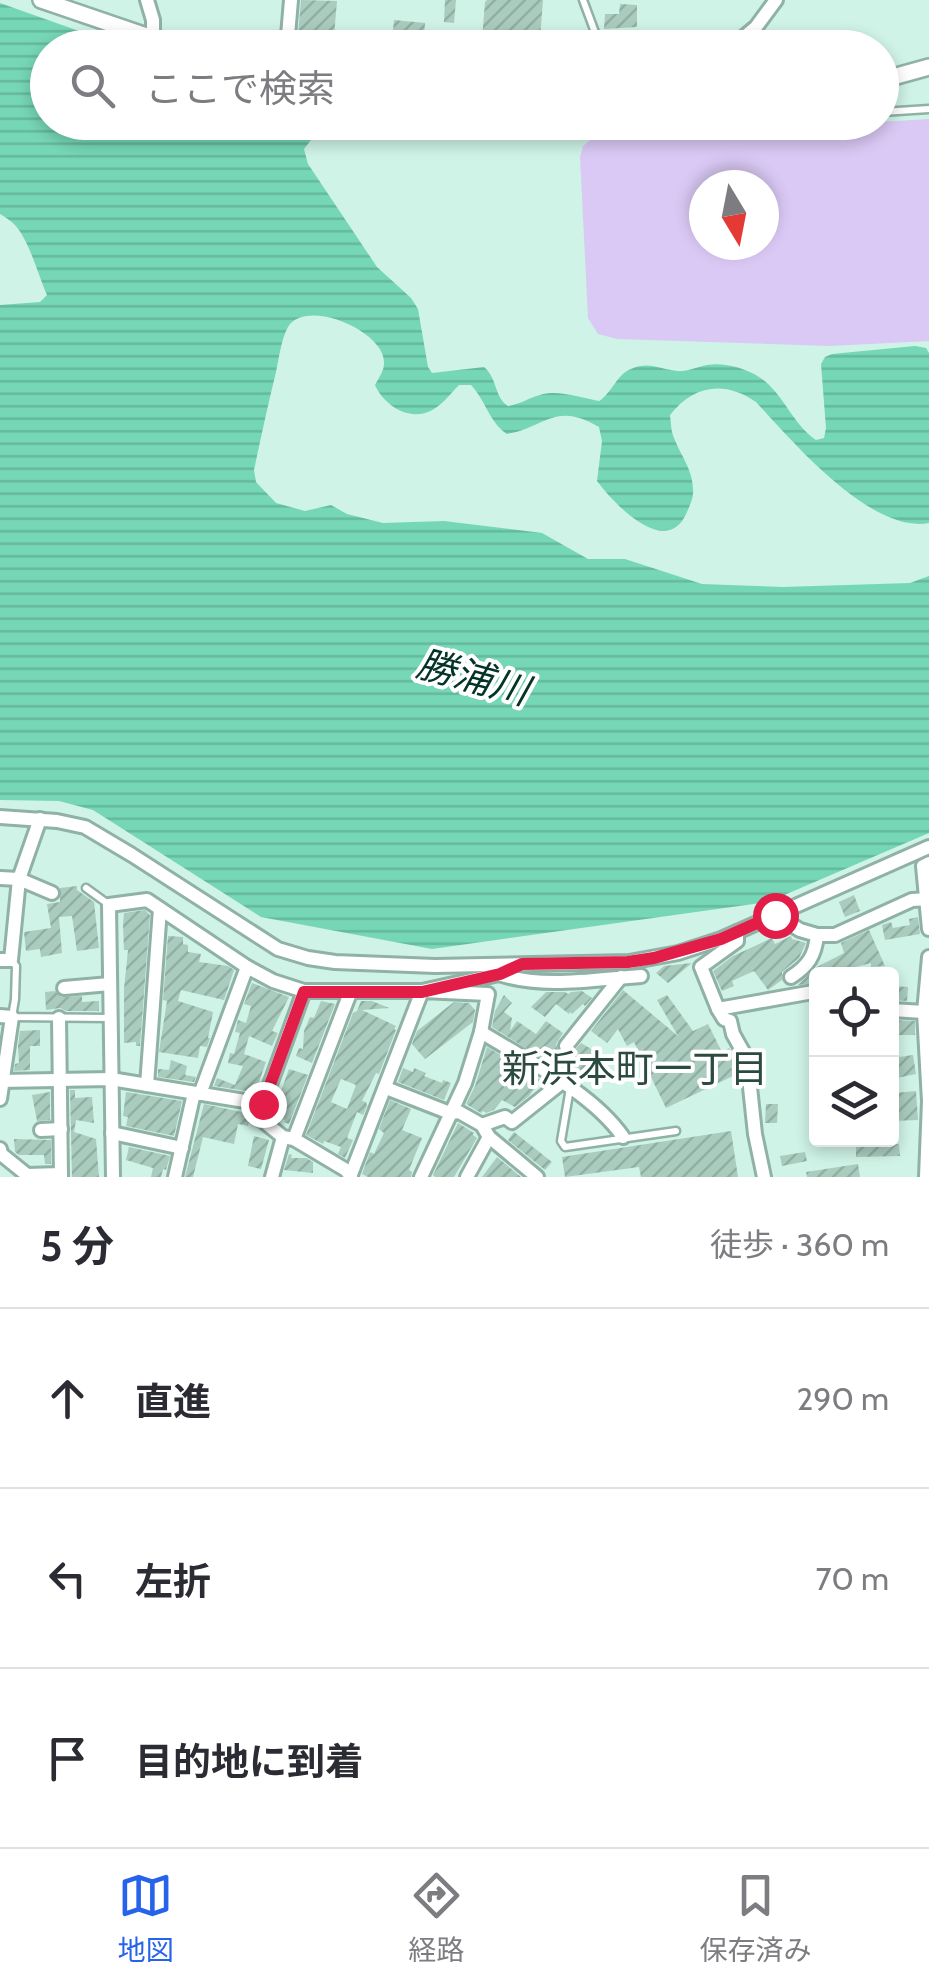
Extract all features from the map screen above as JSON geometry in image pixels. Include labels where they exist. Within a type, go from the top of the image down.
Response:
[{"type":"street","points":[[42,0],[127,30]]},
{"type":"street","points":[[148,0],[153,30]]},
{"type":"street","points":[[288,30],[291,0]]},
{"type":"street","points":[[752,30],[776,0]]},
{"type":"street","points":[[899,75],[929,67]]},
{"type":"street","points":[[0,817],[85,828],[278,948],[335,962],[436,966],[628,962],[678,953],[736,932],[929,847]]},
{"type":"street","points":[[5,960],[19,879],[40,820]]},
{"type":"street","points":[[929,862],[924,866],[929,929]]},
{"type":"street","points":[[0,878],[19,879],[52,893]]},
{"type":"street","points":[[775,915],[817,936],[835,935],[912,900],[928,899]]},
{"type":"street","points":[[112,1177],[109,904],[147,900],[247,966],[304,992],[488,994],[465,1082],[420,1177]]},
{"type":"street","points":[[147,1084],[160,909]]},
{"type":"street","points":[[736,932],[737,941],[701,967],[718,1009],[730,1021],[747,1059],[764,1177]]},
{"type":"street","points":[[791,977],[812,959],[817,936]]},
{"type":"street","points":[[926,1177],[929,1101],[924,1012],[929,956]]},
{"type":"street","points":[[422,992],[500,974],[522,964]]},
{"type":"street","points":[[176,1177],[197,1093],[247,966]]},
{"type":"street","points":[[500,974],[520,981],[546,982],[642,976]]},
{"type":"street","points":[[566,1046],[621,978]]},
{"type":"street","points":[[64,988],[110,984]]},
{"type":"street","points":[[304,992],[263,1104],[262,1120],[346,1170],[350,1177]]},
{"type":"street","points":[[350,1177],[422,992]]},
{"type":"street","points":[[272,1177],[350,993]]},
{"type":"street","points":[[718,1009],[807,997]]},
{"type":"street","points":[[899,1010],[924,1012]]},
{"type":"street","points":[[0,1099],[6,1016]]},
{"type":"street","points":[[0,1152],[27,1175],[61,1176],[59,1018]]},
{"type":"street","points":[[481,1032],[566,1085],[612,1122],[623,1137]]},
{"type":"street","points":[[1,1081],[111,1080],[263,1104]]},
{"type":"street","points":[[467,1177],[486,1131],[504,1117],[512,1122],[566,1085]]},
{"type":"street","points":[[386,1088],[450,1114],[458,1112],[486,1131],[537,1177]]},
{"type":"street","points":[[41,1130],[61,1129]]},
{"type":"street","points":[[112,1133],[182,1148]]},
{"type":"lane","points":[[583,0],[593,30]]},
{"type":"lane","points":[[899,111],[929,110]]},
{"type":"lane","points":[[86,888],[109,904]]},
{"type":"lane","points":[[5,960],[16,966],[15,999],[6,1016],[110,1018]]},
{"type":"lane","points":[[566,1085],[561,1141],[566,1148],[676,1131]]},
{"type":"shaded area","points":[[929,119],[929,341],[830,346],[617,339],[598,334],[588,318],[580,157],[590,140],[899,140],[899,121]]},
{"type":"water","name":"勝浦川","points":[[0,3],[76,30],[30,30],[30,140],[311,140],[304,149],[308,164],[377,267],[418,309],[432,373],[484,367],[508,406],[554,393],[599,401],[626,371],[637,367],[680,371],[727,365],[748,371],[767,383],[800,426],[816,440],[824,438],[826,428],[821,364],[825,357],[926,348],[929,523],[906,523],[858,500],[811,460],[756,402],[733,391],[710,389],[689,397],[670,415],[673,435],[691,476],[693,495],[678,525],[667,531],[654,529],[628,514],[597,481],[602,441],[599,427],[572,416],[561,416],[507,434],[471,385],[459,385],[428,412],[404,412],[390,404],[375,385],[384,364],[373,340],[344,322],[327,317],[297,319],[288,327],[254,470],[256,482],[276,503],[305,511],[331,505],[347,514],[383,523],[444,521],[542,533],[588,559],[625,559],[702,584],[783,587],[910,583],[929,576],[929,833],[768,902],[432,949],[261,917],[93,810],[59,801],[0,800],[0,305],[40,302],[47,295],[24,239],[14,224],[0,214]]},
{"type":"building","points":[[301,0],[337,1],[335,30],[298,30]]},
{"type":"building","points":[[445,0],[456,0],[454,23],[444,22]]},
{"type":"building","points":[[543,0],[541,30],[483,30],[485,2]]},
{"type":"building","points":[[620,4],[637,5],[637,27],[604,29],[605,14],[619,14]]},
{"type":"building","points":[[394,20],[425,23],[424,30],[393,30]]},
{"type":"building","points":[[77,886],[94,902],[99,948],[77,951],[72,916],[59,917],[62,953],[41,957],[40,949],[26,951],[24,932],[51,928],[47,904],[60,902],[60,888]]},
{"type":"building","points":[[854,895],[860,911],[845,917],[839,902]]},
{"type":"building","points":[[145,910],[150,915],[140,1046],[136,1046],[136,1042],[124,1043],[128,950],[124,950],[123,924],[124,913]]},
{"type":"building","points":[[918,917],[920,934],[885,940],[882,925],[910,925],[909,919]]},
{"type":"building","points":[[869,930],[885,966],[871,967],[871,963],[817,967],[844,953],[841,943]]},
{"type":"building","points":[[168,936],[183,937],[188,952],[201,954],[199,962],[234,970],[224,1000],[181,990],[178,1001],[213,1012],[210,1038],[207,1047],[200,1046],[198,1058],[159,1052],[167,1001],[163,1000]]},
{"type":"building","points":[[791,936],[806,943],[799,958],[782,972],[782,980],[768,990],[754,971],[732,981],[734,986],[722,991],[713,971],[733,956],[772,938],[775,944]]},
{"type":"building","points":[[692,963],[668,983],[656,973],[664,966]]},
{"type":"building","points":[[252,983],[289,997],[272,1031],[278,1033],[272,1046],[249,1036],[244,1054],[266,1062],[253,1092],[214,1086],[217,1078],[235,1085],[243,1066],[228,1063],[240,1033],[235,1032],[238,1020],[246,1023],[251,1006],[244,1004]]},
{"type":"building","points":[[899,986],[908,987],[907,1001],[899,1000]]},
{"type":"building","points":[[623,990],[678,1036],[657,1000],[667,995],[693,1031],[708,1024],[722,1052],[729,1048],[737,1062],[731,1067],[735,1075],[666,1108],[634,1042],[627,1046],[618,1029],[607,1043],[591,1031]]},
{"type":"building","points":[[55,991],[61,997],[82,996],[82,1002],[99,1001],[99,1011],[46,1010],[45,992]]},
{"type":"building","points":[[582,991],[592,998],[572,1014],[556,1004],[545,1017],[531,1007],[546,992]]},
{"type":"building","points":[[504,995],[512,1003],[504,1012],[512,1018],[510,1031],[517,1021],[536,1034],[546,1021],[563,1033],[556,1044],[559,1053],[570,1055],[581,1043],[598,1053],[594,1062],[571,1076],[492,1027]]},
{"type":"building","points":[[321,1001],[335,1004],[312,1063],[296,1056],[299,1048],[303,1049],[304,1031]]},
{"type":"building","points":[[361,1001],[389,1008],[362,1010],[396,1026],[396,1030],[379,1074],[376,1073],[362,1101],[367,1106],[363,1115],[357,1112],[347,1138],[353,1140],[345,1158],[338,1154],[341,1147],[306,1135]],"holes":[[[341,1079],[356,1085],[347,1109],[331,1102]]]},
{"type":"building","points":[[454,1002],[469,1003],[475,1010],[473,1022],[425,1059],[412,1044],[417,1031]]},
{"type":"building","points":[[899,1020],[915,1021],[915,1035],[899,1035]]},
{"type":"building","points":[[40,1030],[40,1046],[30,1046],[30,1070],[14,1071],[19,1063],[20,1031]]},
{"type":"building","points":[[487,1047],[545,1083],[538,1084],[515,1107],[502,1100],[494,1110],[481,1113],[466,1104]]},
{"type":"building","points":[[913,1055],[916,1074],[899,1078],[899,1057]]},
{"type":"building","points":[[171,1060],[187,1066],[185,1075],[196,1077],[194,1082],[158,1077],[158,1069],[169,1070]]},
{"type":"building","points":[[403,1068],[413,1072],[414,1068],[426,1073],[424,1076],[451,1083],[444,1100],[398,1082]]},
{"type":"building","points":[[289,1069],[308,1075],[289,1124],[272,1115]]},
{"type":"building","points":[[70,1090],[75,1090],[75,1098],[92,1097],[94,1123],[76,1120],[74,1132],[96,1139],[99,1177],[72,1177]]},
{"type":"building","points":[[916,1091],[918,1120],[899,1121],[899,1093]]},
{"type":"building","points":[[50,1092],[50,1120],[37,1121],[32,1095]]},
{"type":"building","points":[[126,1092],[182,1101],[174,1136],[126,1126]]},
{"type":"building","points":[[390,1100],[411,1109],[402,1130],[422,1138],[409,1170],[411,1177],[368,1177],[362,1174],[370,1152],[374,1154],[384,1133],[379,1129]]},
{"type":"building","points":[[204,1104],[251,1114],[248,1126],[238,1124],[234,1144],[203,1137],[193,1177],[185,1177]]},
{"type":"building","points":[[766,1104],[778,1104],[777,1123],[765,1123]]},
{"type":"building","points":[[458,1123],[477,1138],[454,1177],[435,1177],[433,1175]]},
{"type":"building","points":[[731,1131],[738,1177],[641,1177],[639,1167],[565,1177],[562,1157]]},
{"type":"building","points":[[514,1132],[552,1162],[545,1170],[508,1140]]},
{"type":"building","points":[[254,1136],[269,1140],[261,1169],[248,1166]]},
{"type":"building","points":[[14,1139],[51,1140],[51,1164],[45,1164],[44,1155],[19,1155]]},
{"type":"building","points":[[899,1144],[900,1156],[856,1157],[856,1147]]},
{"type":"building","points":[[129,1147],[170,1156],[161,1177],[151,1177],[153,1168],[126,1160]]},
{"type":"building","points":[[805,1152],[807,1161],[782,1166],[780,1156]]},
{"type":"building","points":[[289,1154],[291,1158],[313,1162],[313,1173],[284,1170]]},
{"type":"building","points":[[497,1157],[521,1177],[482,1177]]},
{"type":"building","points":[[858,1164],[860,1177],[807,1177],[806,1172]]},
{"type":"district","name":"新浜本町一丁目","points":[[635,1068]]},
{"type":"route","points":[[263,1104],[304,992],[422,992],[500,974],[522,964],[654,958],[721,939],[775,915]]}]
